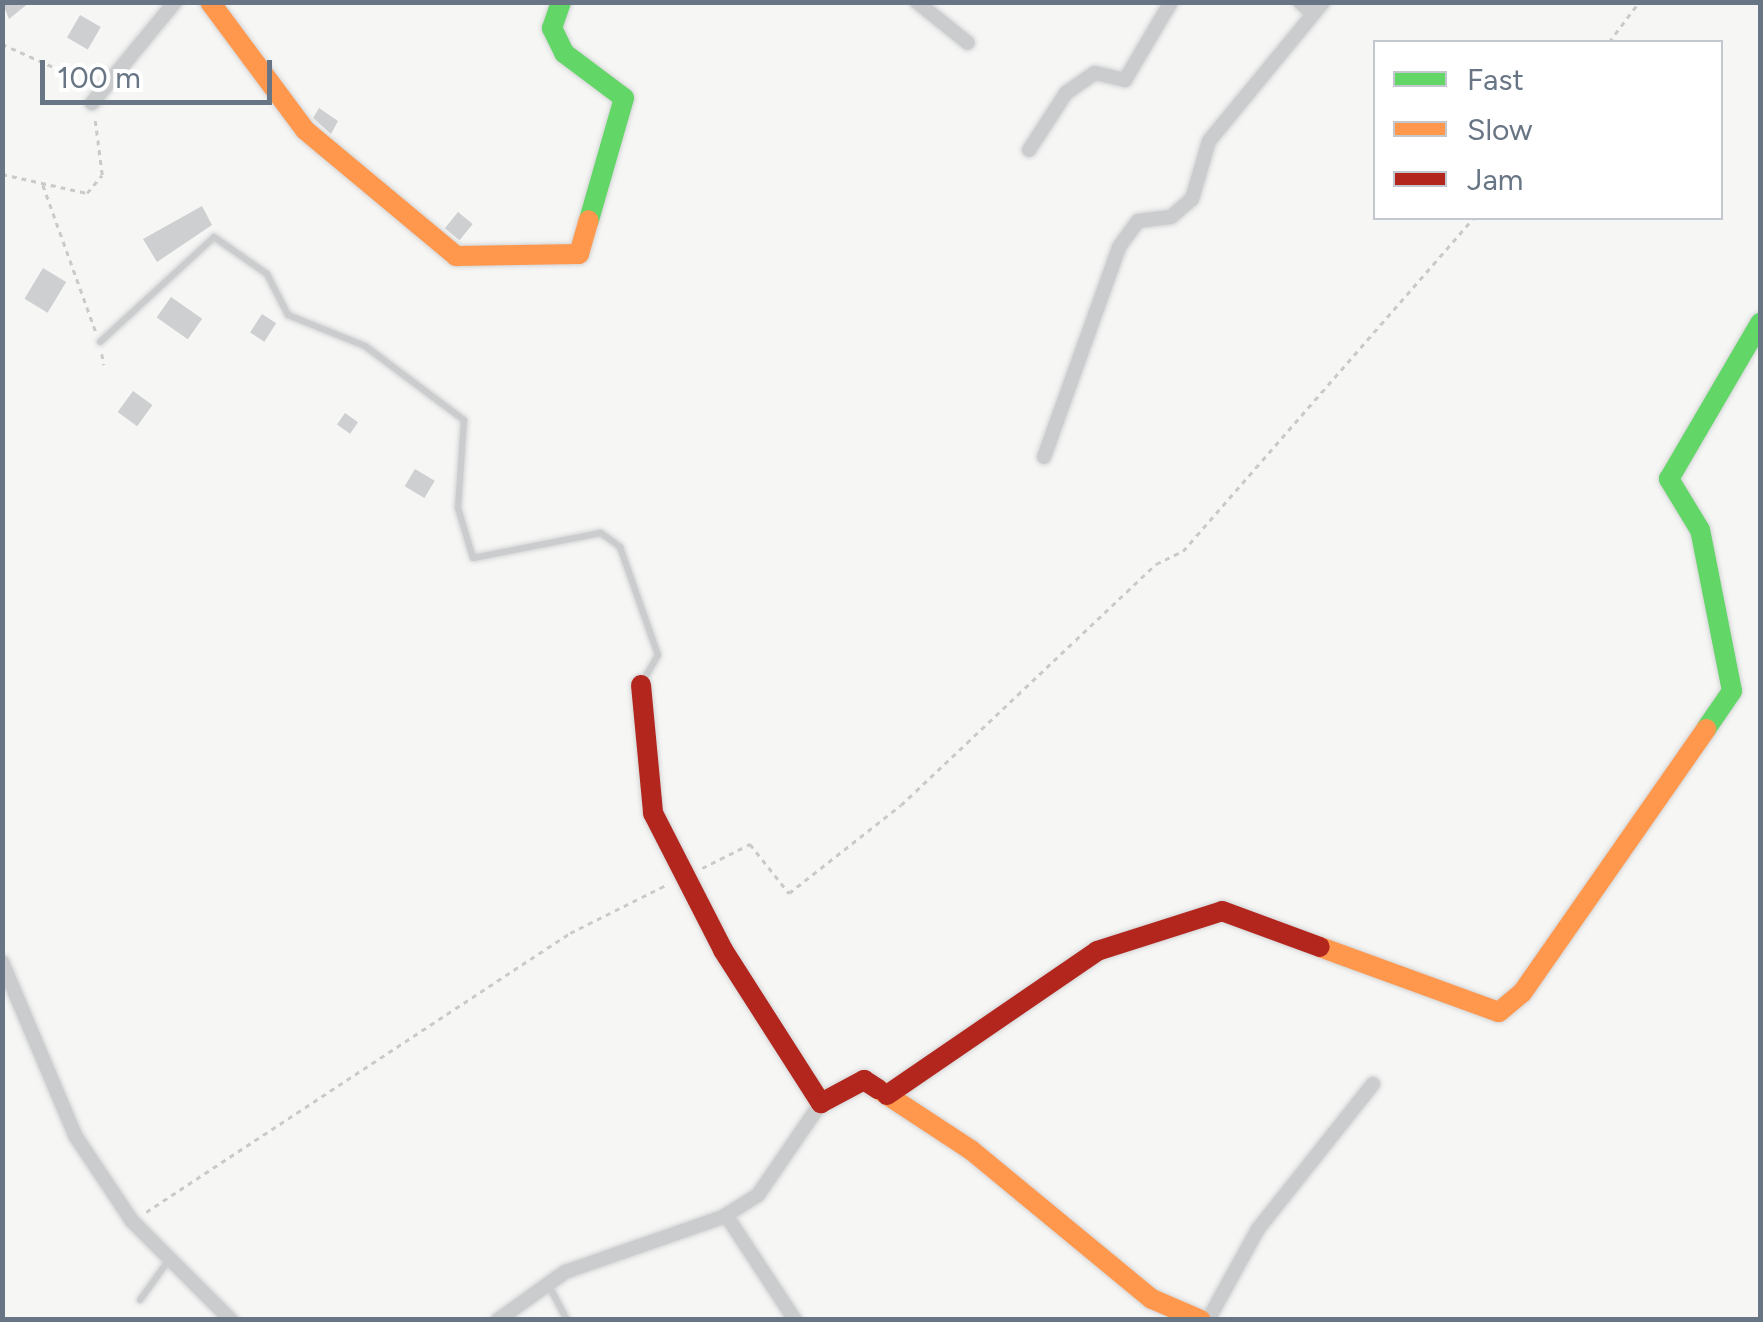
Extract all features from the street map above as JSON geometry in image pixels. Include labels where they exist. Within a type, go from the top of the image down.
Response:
[{"type":"street","points":[[92,104],[175,2]]},
{"type":"street","points":[[210,2],[305,130],[456,256],[579,254],[624,98],[564,53],[552,28],[561,2]]},
{"type":"street","points":[[917,2],[968,43]]},
{"type":"street","points":[[1029,150],[1066,93],[1095,73],[1125,80],[1172,2]]},
{"type":"street","points":[[1044,456],[1119,247],[1138,221],[1171,217],[1192,199],[1209,140],[1312,6]]},
{"type":"street","points":[[887,1095],[1096,952],[1222,911],[1498,1012],[1522,993],[1732,691],[1700,530],[1669,479],[1760,323]]},
{"type":"street","points":[[641,685],[653,812],[686,876],[821,1104]]},
{"type":"street","points":[[2,962],[63,1110],[132,1222],[172,1256],[231,1320]]},
{"type":"street","points":[[498,1320],[547,1283],[726,1214],[758,1195],[821,1104],[864,1080],[1094,1244],[1152,1299],[1204,1320],[1258,1230],[1374,1084]]},
{"type":"street","points":[[726,1214],[795,1320]]},
{"type":"lane","points":[[100,342],[214,236],[267,274],[288,315],[366,346],[464,420],[458,508],[473,558],[601,533],[620,547],[658,655],[641,685]]},
{"type":"lane","points":[[140,1300],[172,1256]]},
{"type":"lane","points":[[547,1283],[568,1320]]},
{"type":"path","points":[[1610,40],[1639,2]]},
{"type":"path","points":[[2,44],[60,70],[92,104],[102,174],[88,194],[2,174]]},
{"type":"path","points":[[43,183],[100,342],[104,365]]},
{"type":"path","points":[[132,1222],[570,933],[750,844],[788,892],[900,805],[1156,564],[1183,551],[1472,220]]},
{"type":"building","points":[[2,2],[30,2],[9,19]]},
{"type":"building","points":[[80,15],[101,27],[88,50],[67,38]]},
{"type":"building","points":[[319,108],[338,121],[331,134],[313,118]]},
{"type":"building","points":[[202,206],[212,225],[157,262],[143,239]]},
{"type":"building","points":[[458,212],[473,224],[460,240],[445,228]]},
{"type":"building","points":[[43,268],[66,282],[48,313],[24,299]]},
{"type":"building","points":[[171,297],[202,319],[188,339],[157,317]]},
{"type":"building","points":[[262,314],[276,323],[264,342],[250,332]]},
{"type":"building","points":[[133,391],[152,405],[137,426],[118,412]]},
{"type":"building","points":[[345,413],[358,422],[350,434],[337,424]]},
{"type":"building","points":[[415,469],[435,481],[424,498],[405,486]]},
{"type":"traffic: fast","points":[[561,2],[552,28],[564,53],[624,98],[589,220]]},
{"type":"traffic: fast","points":[[1706,729],[1732,691],[1700,530],[1669,479],[1760,323]]},
{"type":"traffic: slow","points":[[210,2],[305,130],[456,256],[579,254],[589,220]]},
{"type":"traffic: slow","points":[[1320,947],[1499,1012],[1522,993],[1706,729]]},
{"type":"traffic: slow","points":[[878,1089],[971,1150],[1152,1299],[1201,1320]]},
{"type":"traffic: jam","points":[[641,685],[653,813],[723,950],[821,1103],[864,1080],[878,1089]]},
{"type":"traffic: jam","points":[[887,1095],[1097,951],[1222,911],[1320,947]]}]
